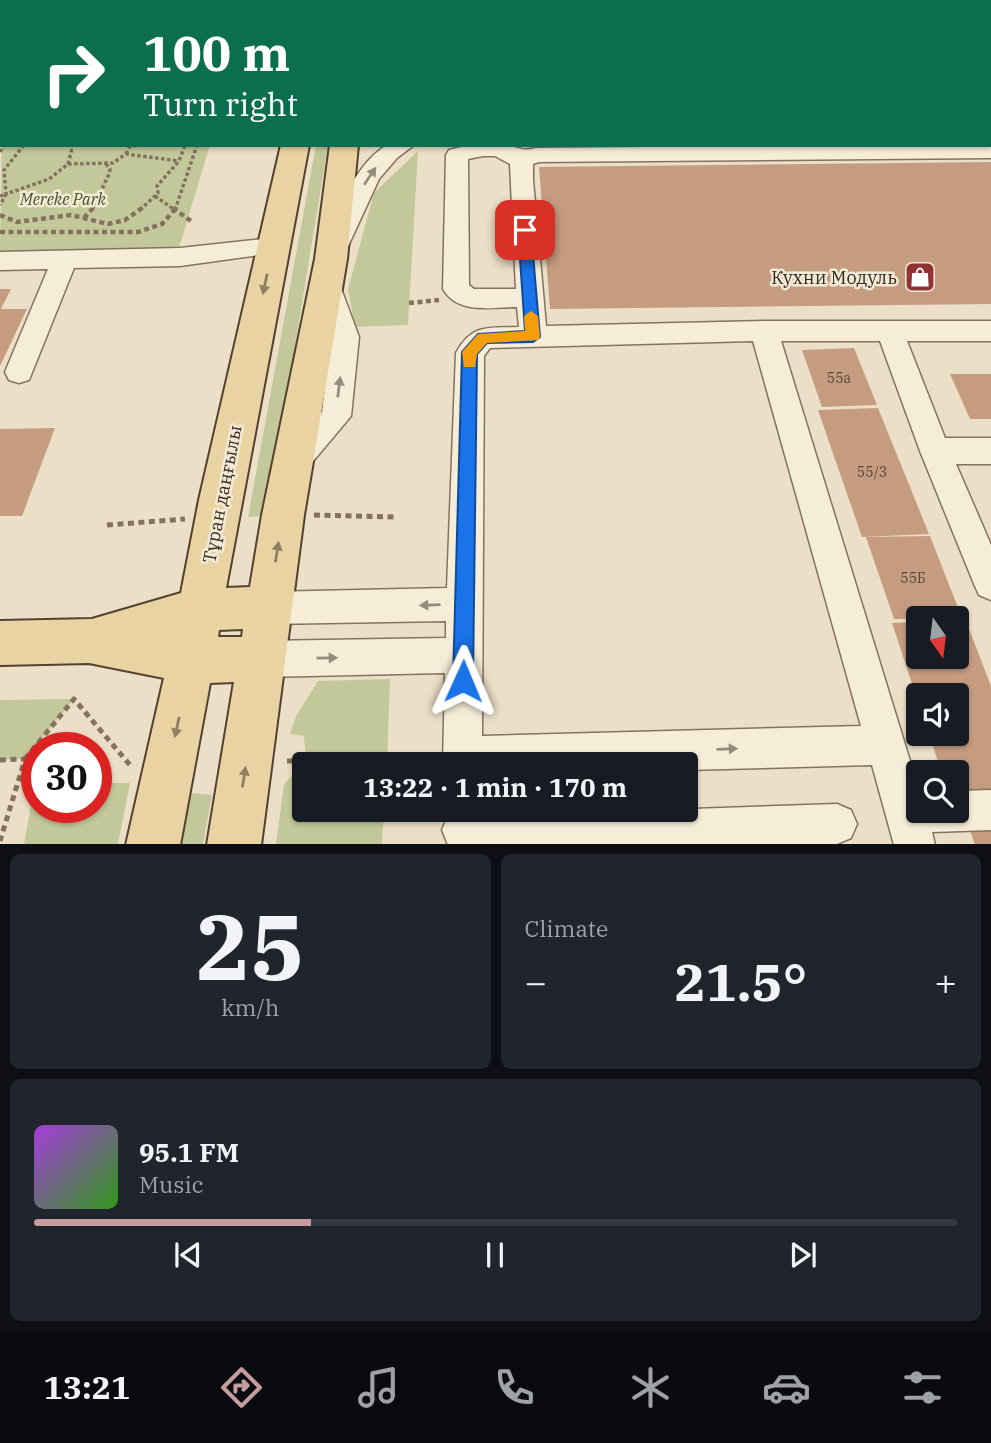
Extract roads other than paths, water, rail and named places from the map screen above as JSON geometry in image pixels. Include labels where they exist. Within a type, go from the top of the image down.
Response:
[{"type":"main road","name":"Тұран даңғылы","points":[[153,844],[220,500],[295,147]]},
{"type":"main road","points":[[234,844],[269,608],[328,271],[344,147]]},
{"type":"main road","points":[[89,641],[200,609],[269,608]]},
{"type":"main road","points":[[0,643],[89,641],[191,660],[263,659]]},
{"type":"street","points":[[328,271],[366,180],[387,153],[399,147]]},
{"type":"street","points":[[522,161],[504,149],[475,150],[457,155],[456,289],[468,298],[530,299]]},
{"type":"street","points":[[522,161],[549,153],[991,150]]},
{"type":"street","points":[[522,161],[521,180],[533,337]]},
{"type":"street","points":[[0,261],[180,257],[273,246]]},
{"type":"street","points":[[19,372],[65,259]]},
{"type":"street","points":[[764,331],[911,828],[991,810]]},
{"type":"street","points":[[463,752],[470,352],[483,338],[764,331],[991,331]]},
{"type":"street","points":[[890,332],[935,451],[984,550],[991,584]]},
{"type":"street","points":[[935,451],[991,451]]},
{"type":"street","points":[[269,608],[465,604]]},
{"type":"street","points":[[263,659],[463,655]]},
{"type":"street","points":[[688,752],[885,745]]},
{"type":"street","points":[[462,828],[547,838],[578,832],[837,824]]},
{"type":"place","name":"Кухни Модуль","points":[[920,277]]},
{"type":"park label","name":"Mereke Park","points":[[63,199]]}]
